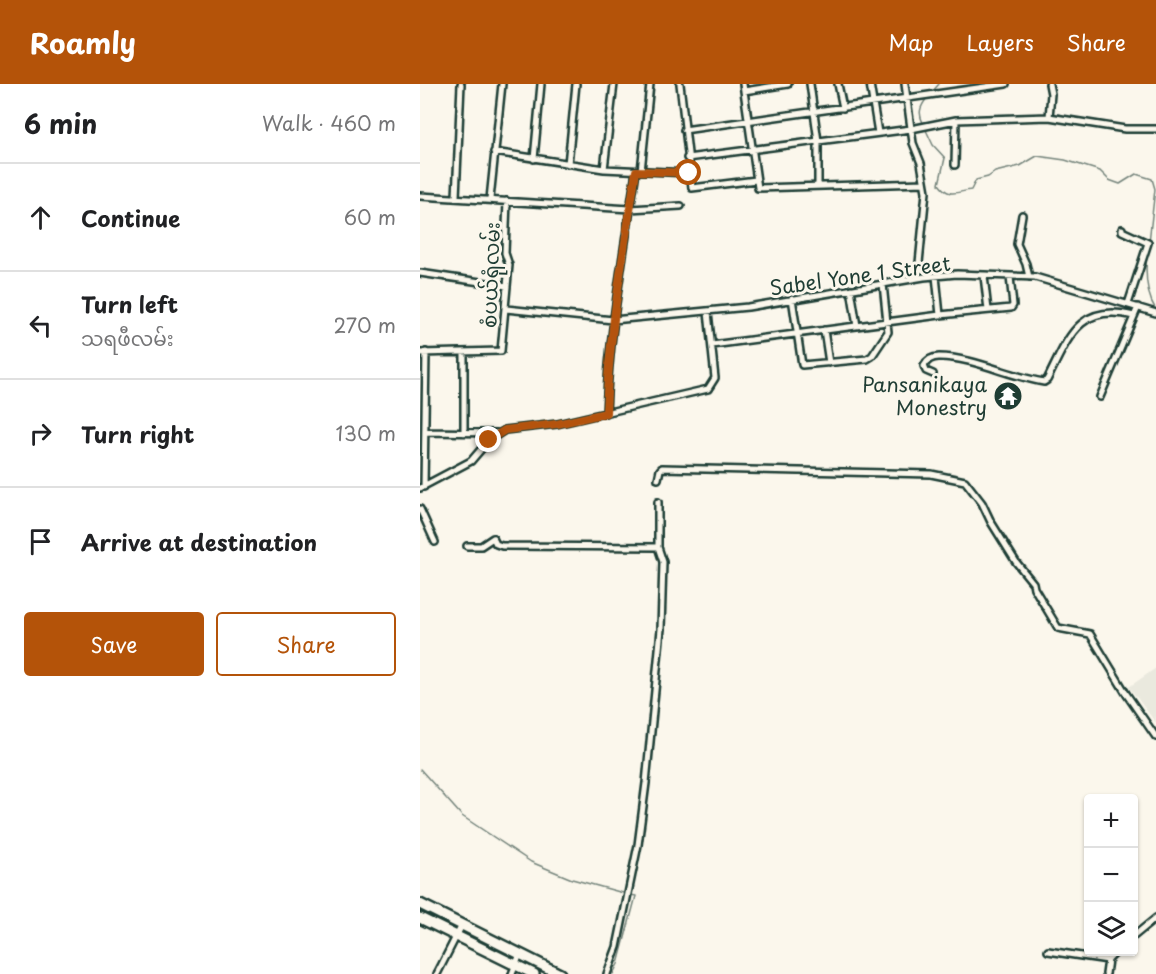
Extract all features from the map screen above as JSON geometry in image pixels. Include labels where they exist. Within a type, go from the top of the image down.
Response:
[{"type":"main road","points":[[420,904],[560,974]]},
{"type":"main road","points":[[420,918],[514,970],[534,974]]},
{"type":"street","points":[[456,197],[460,84]]},
{"type":"street","points":[[490,199],[502,84]]},
{"type":"street","points":[[534,159],[541,84]]},
{"type":"street","points":[[568,164],[576,84]]},
{"type":"street","points":[[604,169],[614,84]]},
{"type":"street","points":[[606,413],[607,371],[613,320],[650,84]]},
{"type":"street","points":[[680,84],[691,186],[694,188],[756,180]]},
{"type":"street","points":[[743,84],[759,188],[924,183]]},
{"type":"street","points":[[744,91],[788,84]]},
{"type":"street","points":[[810,84],[818,141],[818,186]]},
{"type":"street","points":[[838,84],[843,108]]},
{"type":"street","points":[[870,84],[878,133]]},
{"type":"street","points":[[905,84],[911,129],[926,192],[919,264]]},
{"type":"street","points":[[684,130],[1006,84]]},
{"type":"street","points":[[1049,84],[1051,94],[1049,117]]},
{"type":"street","points":[[687,158],[911,129],[956,120],[1049,117],[1125,129],[1156,129]]},
{"type":"street","points":[[955,165],[956,120]]},
{"type":"street","points":[[494,152],[604,169],[689,173]]},
{"type":"street","points":[[420,196],[630,209],[681,206]]},
{"type":"street","name":"စံပယ်ရုံလမ်း","points":[[464,351],[501,351],[509,265],[505,253],[507,201]]},
{"type":"street","points":[[1022,215],[1017,244],[1029,277]]},
{"type":"street","points":[[1122,229],[1148,243],[1128,304]]},
{"type":"street","points":[[420,273],[507,286]]},
{"type":"street","name":"Sabel Yone 1 Street","points":[[506,309],[613,320],[748,307],[792,298],[957,274],[1035,278],[1156,313]]},
{"type":"street","points":[[936,276],[940,315]]},
{"type":"street","points":[[984,276],[988,310]]},
{"type":"street","points":[[712,345],[1012,306],[1010,277]]},
{"type":"street","points":[[792,298],[802,365],[867,359],[872,356],[887,335],[888,322],[883,284]]},
{"type":"street","points":[[851,289],[857,326]]},
{"type":"street","points":[[1100,397],[1138,307]]},
{"type":"street","points":[[425,432],[498,433],[511,429],[557,424],[708,389],[715,378],[708,312]]},
{"type":"street","points":[[933,374],[926,371],[924,366],[931,358],[939,357],[1044,382],[1064,345],[1083,320],[1097,315],[1134,316]]},
{"type":"street","points":[[824,330],[829,363]]},
{"type":"street","points":[[422,487],[425,432],[423,353],[464,351],[464,433]]},
{"type":"street","points":[[422,487],[471,461],[498,433]]},
{"type":"street","points":[[658,479],[662,468],[931,474],[965,481],[982,503],[1016,562],[1033,583],[1058,628],[1090,634],[1156,737]]},
{"type":"street","points":[[607,974],[617,947],[638,845],[646,783],[661,629],[663,562],[658,547],[658,502]]},
{"type":"street","points":[[420,509],[435,542]]},
{"type":"street","points":[[467,546],[481,546],[494,538],[496,544],[502,546],[658,547]]},
{"type":"street","points":[[1138,933],[1156,918]]},
{"type":"street","points":[[437,974],[462,925]]},
{"type":"street","points":[[1048,951],[1108,960]]},
{"type":"street","points":[[514,970],[520,954]]},
{"type":"street","points":[[1106,974],[1108,960],[1112,956]]},
{"type":"shaded area","points":[[1156,668],[1156,723],[1129,687]]},
{"type":"waterway","points":[[932,92],[939,84]]},
{"type":"waterway","points":[[923,123],[920,110],[927,98]]},
{"type":"waterway","points":[[925,128],[933,145],[945,158],[939,184],[950,193],[971,190],[976,180],[988,177],[995,172],[1020,166],[1037,156],[1065,160],[1100,171],[1109,180],[1120,184],[1136,174],[1152,179],[1155,189],[1149,242]]},
{"type":"waterway","points":[[1147,253],[1147,282],[1156,310]]},
{"type":"waterway","points":[[420,769],[462,816],[531,862],[572,879],[627,894]]},
{"type":"waterway","points":[[613,974],[618,964],[636,896],[631,895]]},
{"type":"place","name":"Pansanikaya Monestry","points":[[1008,396]]},
{"type":"route","points":[[489,440],[505,430],[557,424],[606,413],[607,371],[613,320],[636,171],[689,173]]}]
